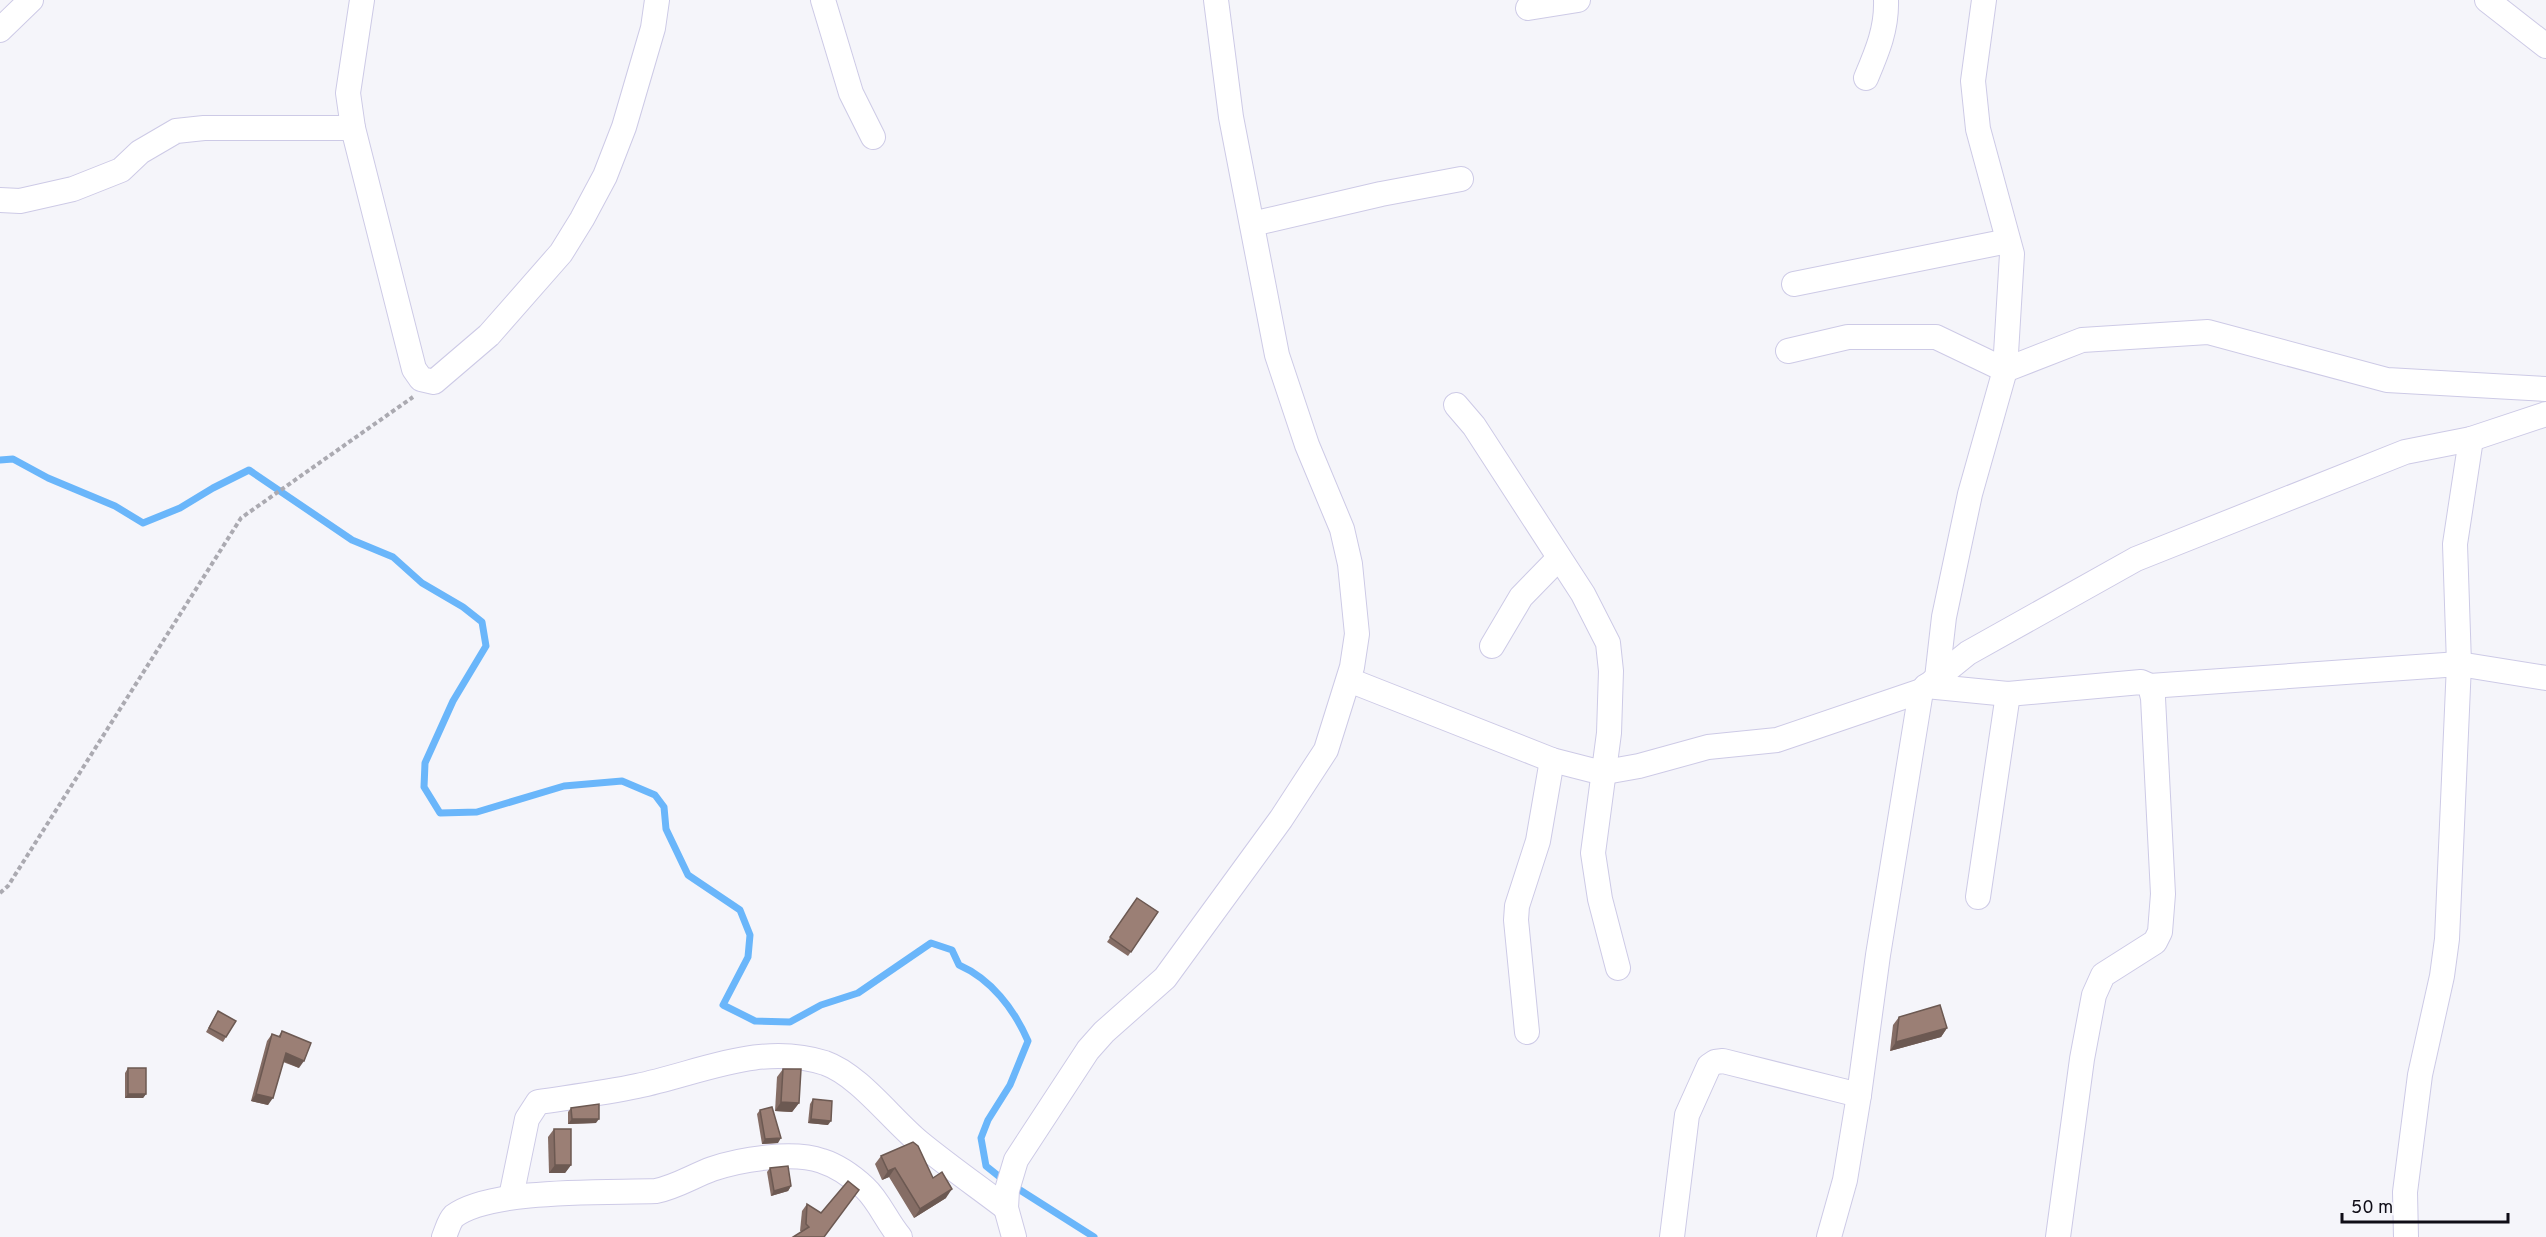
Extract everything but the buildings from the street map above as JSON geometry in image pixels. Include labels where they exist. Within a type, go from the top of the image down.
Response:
[{"type":"street","points":[[0,30],[31,0]]},
{"type":"street","points":[[362,0],[348,93],[353,128],[414,369],[421,379],[434,382],[489,335],[561,253],[582,219],[605,176],[624,127],[653,28],[657,0]]},
{"type":"street","points":[[823,0],[851,93],[873,137]]},
{"type":"street","points":[[1014,1237],[1006,1208],[1007,1190],[1016,1160],[1088,1050],[1104,1032],[1165,978],[1240,877],[1326,750],[1349,680],[1357,634],[1350,564],[1342,529],[1307,445],[1278,355],[1231,117],[1216,0]]},
{"type":"street","points":[[1528,8],[1578,0]]},
{"type":"street","points":[[1866,78],[1887,21],[1887,0]]},
{"type":"street","points":[[1829,1237],[1845,1180],[1878,955],[1928,685],[1970,494],[2005,370],[2012,254],[1978,129],[1973,81],[1976,44],[1984,0]]},
{"type":"street","points":[[2487,0],[2540,32]]},
{"type":"street","points":[[0,200],[20,201],[73,189],[121,170],[140,152],[176,131],[204,128],[353,128]]},
{"type":"street","points":[[1252,224],[1381,194],[1461,179]]},
{"type":"street","points":[[1794,284],[2008,241]]},
{"type":"street","points":[[1788,351],[1848,337],[1936,337],[2005,370],[2082,340],[2208,333],[2387,380],[2546,389]]},
{"type":"street","points":[[1456,405],[1474,426],[1583,594],[1608,643],[1611,671],[1609,733],[1602,771],[1593,853],[1600,899],[1618,968]]},
{"type":"street","points":[[1349,680],[1551,760],[1602,771],[1639,766],[1708,747],[1778,740],[1928,685],[1968,653],[2136,559],[2405,452],[2470,440],[2546,414]]},
{"type":"street","points":[[2406,1237],[2404,1192],[2420,1075],[2442,976],[2447,939],[2459,664],[2455,544],[2470,440]]},
{"type":"street","points":[[1492,646],[1521,597],[1559,558]]},
{"type":"street","points":[[1928,685],[2008,694],[2141,682],[2150,686],[2459,664],[2546,678]]},
{"type":"street","points":[[2058,1237],[2082,1059],[2094,995],[2103,975],[2155,942],[2160,932],[2163,894],[2153,698],[2150,686]]},
{"type":"street","points":[[1978,897],[2008,694]]},
{"type":"street","points":[[1527,1032],[1517,913],[1538,841],[1551,760]]},
{"type":"street","points":[[511,1197],[527,1119],[538,1102],[639,1086],[694,1069],[758,1055],[780,1055],[826,1063],[853,1080],[918,1141],[1006,1208]]},
{"type":"street","points":[[1672,1237],[1687,1115],[1709,1066],[1723,1061],[1859,1095]]},
{"type":"street","points":[[444,1237],[452,1218],[469,1208],[511,1197],[656,1191],[669,1188],[712,1169],[747,1160],[795,1157],[821,1160],[839,1169],[867,1190],[900,1237]]},
{"type":"path","points":[[0,893],[8,886],[241,518],[434,382]]},
{"type":"waterway","points":[[0,460],[13,459],[48,478],[115,506],[143,523],[180,508],[249,470],[352,540],[393,557],[422,583],[463,607],[482,622],[486,646],[453,701],[425,763],[424,787],[440,813],[477,812],[564,786],[622,781],[655,795],[664,807],[666,829],[688,875],[740,910],[750,935],[748,957],[723,1005],[755,1021],[790,1022],[821,1005],[858,993],[931,943],[952,950],[959,965],[981,978],[1000,996],[1016,1018],[1028,1041],[1010,1085],[988,1120],[981,1138],[986,1166],[1094,1237]]}]
